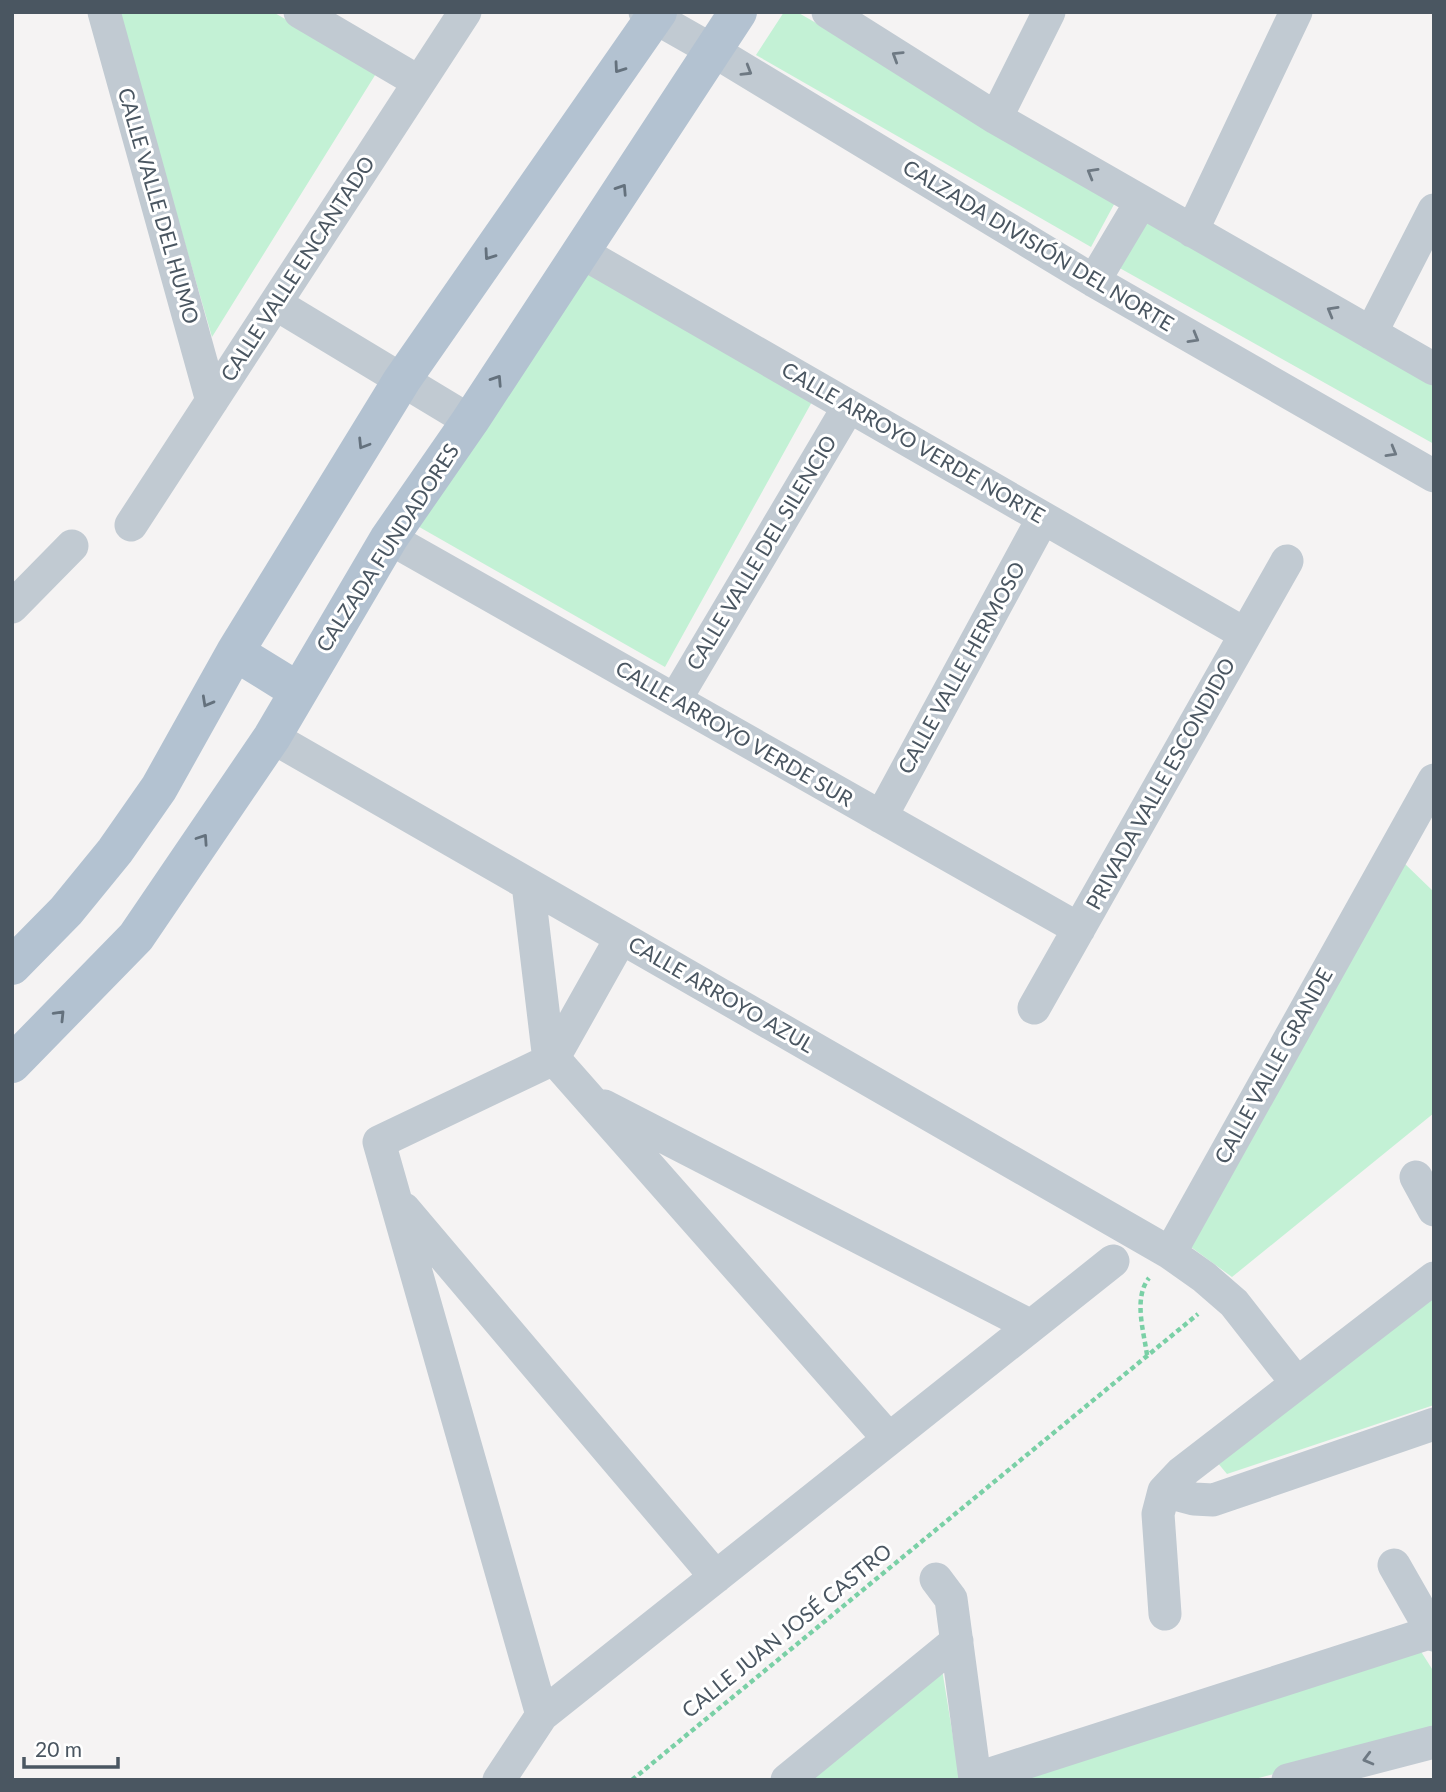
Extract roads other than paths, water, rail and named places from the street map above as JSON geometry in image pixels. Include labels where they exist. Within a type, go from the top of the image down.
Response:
[{"type":"main road","name":"CALZADA FUNDADORES","points":[[12,1064],[136,937],[272,737],[389,538],[470,421],[738,12]]},
{"type":"main road","points":[[12,966],[66,911],[115,851],[159,788],[235,652],[402,380],[653,14]]},
{"type":"main road","points":[[235,652],[298,691]]},
{"type":"street","name":"CALLE VALLE DEL HUMO","points":[[104,12],[212,401]]},
{"type":"street","points":[[300,12],[419,82]]},
{"type":"street","name":"CALLE VALLE ENCANTADO","points":[[131,525],[465,12]]},
{"type":"street","points":[[828,12],[996,118],[1434,369]]},
{"type":"street","points":[[996,118],[1049,12]]},
{"type":"street","points":[[1192,231],[1297,12]]},
{"type":"street","name":"CALZADA DIVISIÓN DEL NORTE","points":[[653,14],[1094,281],[1434,476]]},
{"type":"street","points":[[1094,281],[1141,202]]},
{"type":"street","points":[[1371,333],[1434,210]]},
{"type":"street","name":"CALLE ARROYO VERDE NORTE","points":[[581,253],[1245,634]]},
{"type":"street","points":[[275,304],[470,421]]},
{"type":"street","name":"CALLE VALLE DEL SILENCIO","points":[[675,700],[849,406]]},
{"type":"street","name":"CALLE VALLE HERMOSO","points":[[881,817],[1044,518]]},
{"type":"street","name":"CALLE ARROYO VERDE SUR","points":[[389,538],[1079,929]]},
{"type":"street","points":[[12,607],[72,546]]},
{"type":"street","name":"PRIVADA VALLE ESCONDIDO","points":[[1034,1008],[1287,561]]},
{"type":"street","name":"CALLE ARROYO AZUL","points":[[272,737],[1170,1253],[1204,1277],[1234,1304],[1296,1382]]},
{"type":"street","name":"CALLE VALLE GRANDE","points":[[1170,1253],[1434,780]]},
{"type":"street","points":[[528,884],[548,1052],[889,1439]]},
{"type":"street","points":[[542,1715],[379,1142],[553,1059],[621,938]]},
{"type":"street","points":[[588,1098],[1031,1326]]},
{"type":"street","points":[[1416,1177],[1434,1210]]},
{"type":"street","points":[[396,1199],[716,1577]]},
{"type":"street","points":[[499,1780],[542,1715],[1113,1261]]},
{"type":"street","points":[[1165,1614],[1158,1514],[1164,1491],[1181,1473],[1296,1382],[1434,1278]]},
{"type":"street","points":[[1164,1491],[1194,1499],[1213,1500],[1434,1424]]},
{"type":"street","points":[[936,1579],[951,1599],[975,1779],[1433,1633],[1394,1565]]},
{"type":"street","points":[[787,1780],[957,1641]]},
{"type":"street","points":[[1288,1780],[1434,1742]]}]
